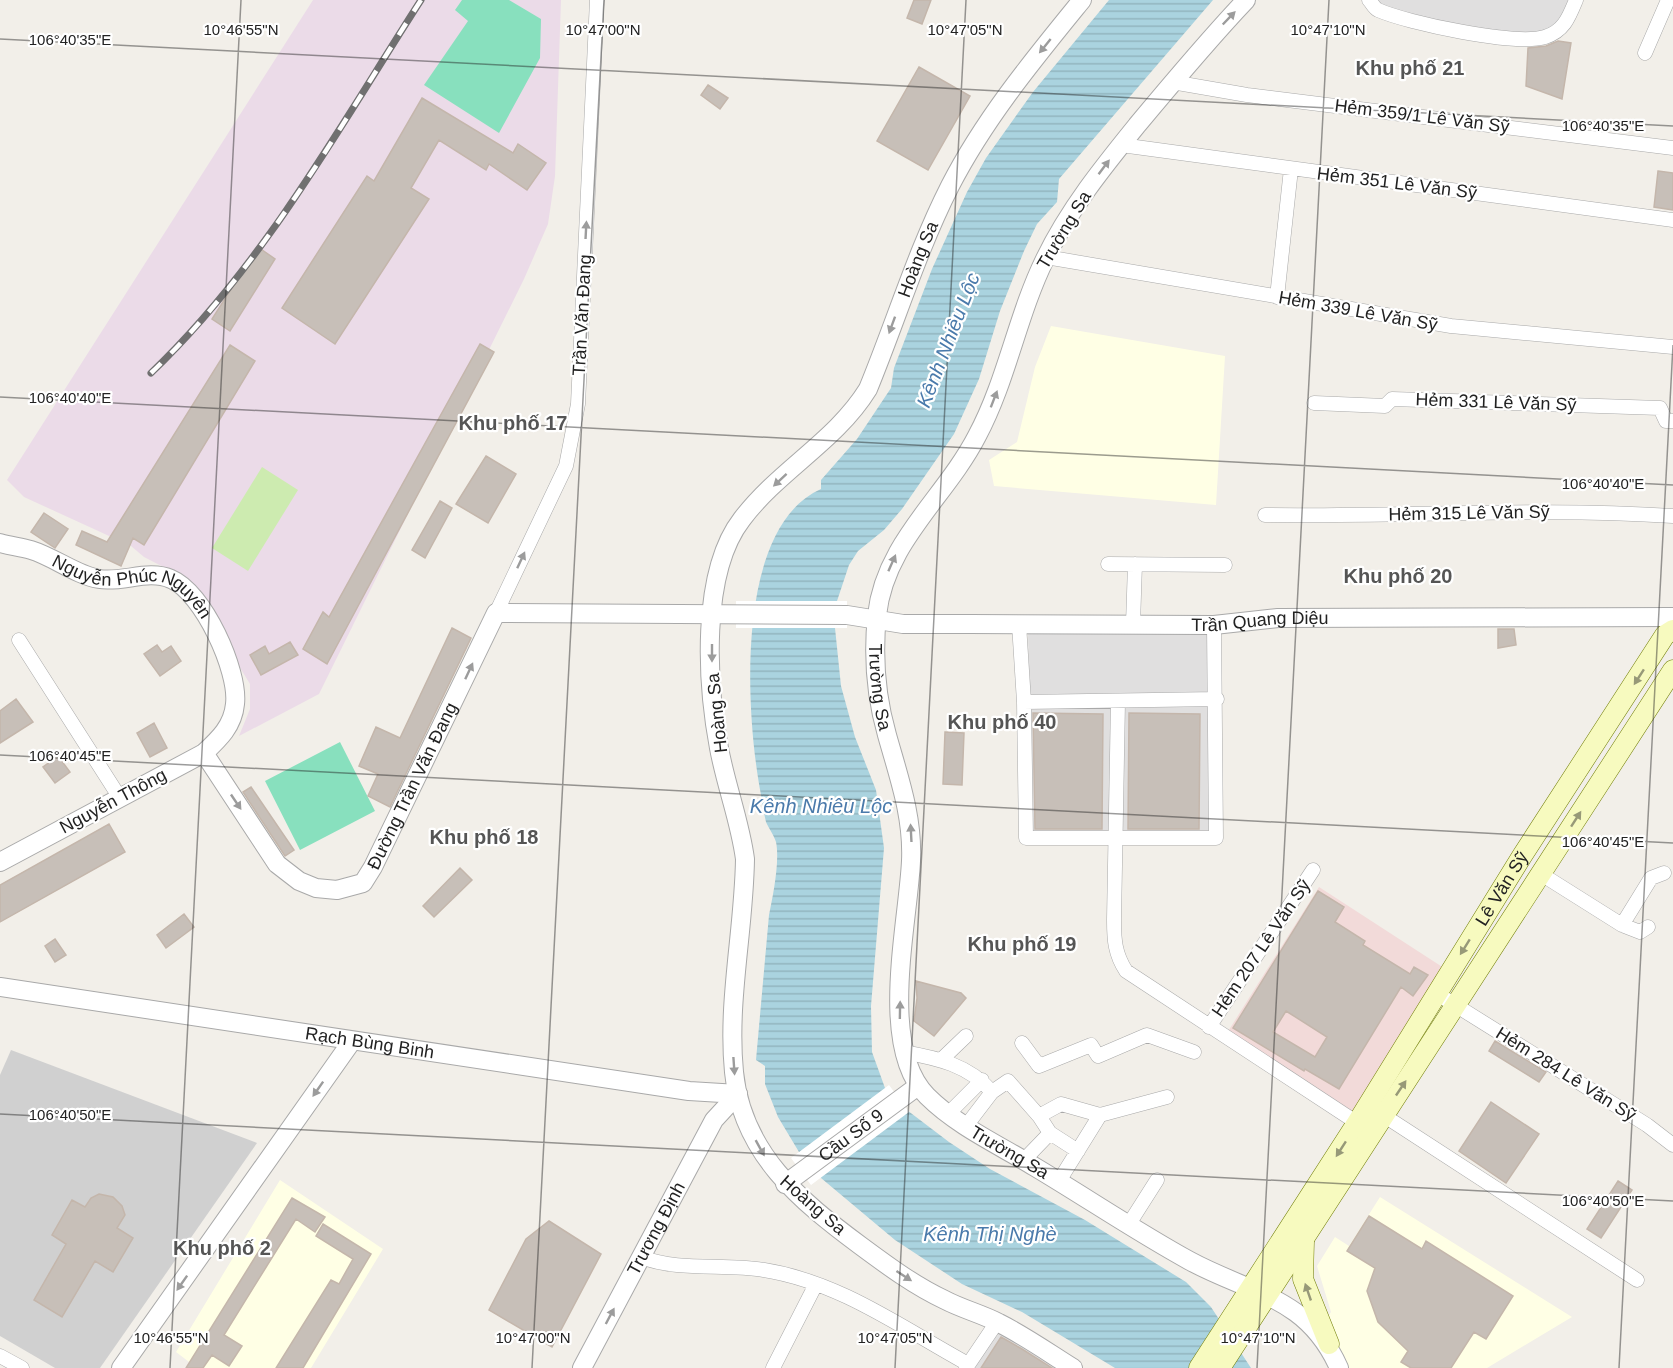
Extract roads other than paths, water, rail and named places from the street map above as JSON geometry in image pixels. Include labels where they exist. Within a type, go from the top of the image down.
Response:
[{"type":"main road","name":"Lê Văn Sỹ","points":[[1258,1293],[1304,1238],[1436,993],[1665,635],[1673,630]]},
{"type":"main road","name":"Lê Văn Sỹ","points":[[1243,1315],[1364,1128],[1383,1115],[1673,670]]},
{"type":"main road","points":[[1304,1238],[1303,1279],[1329,1344]]},
{"type":"main road","points":[[1199,1368],[1243,1315]]},
{"type":"main road","points":[[1220,1368],[1243,1315]]},
{"type":"street","name":"Trần Văn Ðang","points":[[496,613],[566,466],[578,404],[597,0]]},
{"type":"street","name":"Hoàng Sa","points":[[1073,1368],[997,1322],[946,1301],[900,1274],[817,1213],[785,1184],[754,1138],[738,1094],[734,1038],[744,859],[742,835],[719,748],[712,676],[712,615],[717,571],[731,535],[759,500],[840,425],[859,404],[868,388],[915,264],[951,183],[1017,81],[1082,0]]},
{"type":"street","name":"Trường Sa","points":[[1246,0],[1172,82],[1121,145],[1071,213],[1046,257],[977,437],[963,461],[905,537],[894,558],[879,601],[876,620],[876,664],[881,710],[907,801],[911,829],[912,858],[899,1011],[903,1052],[918,1086],[949,1113],[966,1126],[1186,1258],[1305,1318],[1329,1344],[1339,1368]]},
{"type":"street","points":[[1369,0],[1376,9],[1421,22],[1529,40],[1547,36],[1566,24],[1576,0]]},
{"type":"street","points":[[1645,52],[1669,0],[1673,4]]},
{"type":"street","name":"Hẻm 359/1 Lê Văn Sỹ","points":[[1172,82],[1247,95],[1673,148]]},
{"type":"street","name":"Hẻm 351 Lê Văn Sỹ","points":[[1121,145],[1673,220]]},
{"type":"street","points":[[1277,297],[1291,169]]},
{"type":"street","name":"Hẻm 339 Lê Văn Sỹ","points":[[1046,257],[1451,326],[1673,347]]},
{"type":"street","name":"Hẻm 331 Lê Văn Sỹ","points":[[1314,403],[1385,406],[1392,399],[1660,408],[1666,421],[1673,421]]},
{"type":"street","name":"Hẻm 315 Lê Văn Sỹ","points":[[1265,515],[1334,516],[1522,511],[1673,516]]},
{"type":"street","name":"Nguyễn Phúc Nguyên","points":[[0,543],[32,550],[97,579],[116,579],[147,574],[171,578],[189,591],[208,620],[231,667],[236,703],[232,718],[222,737]]},
{"type":"street","points":[[1108,564],[1225,565]]},
{"type":"street","points":[[1133,624],[1136,564]]},
{"type":"street","points":[[496,613],[712,615]]},
{"type":"street","name":"Đường Trần Văn Đang","points":[[204,753],[278,864],[299,881],[316,888],[337,890],[363,883],[428,758],[496,613]]},
{"type":"street","name":"Trần Quang Diệu","points":[[712,615],[847,615],[903,624],[1214,625],[1278,618],[1673,617]]},
{"type":"street","points":[[1019,624],[1024,702],[1026,838],[1216,838],[1217,699],[1214,625]]},
{"type":"street","points":[[19,640],[120,798]]},
{"type":"street","points":[[1024,702],[1217,699]]},
{"type":"street","points":[[1116,838],[1118,701]]},
{"type":"street","name":"Nguyễn Thông","points":[[0,862],[204,753],[222,737]]},
{"type":"street","name":"Hẻm 207 Lê Văn Sỹ","points":[[1116,838],[1114,943],[1118,960],[1126,971],[1364,1128]]},
{"type":"street","name":"Hẻm 207 Lê Văn Sỹ","points":[[1209,1027],[1313,870]]},
{"type":"street","points":[[1622,925],[1651,879],[1664,873]]},
{"type":"street","points":[[1541,874],[1622,925],[1640,932],[1648,927]]},
{"type":"street","name":"Rạch Bùng Binh","points":[[0,987],[689,1091],[738,1094]]},
{"type":"street","name":"Hẻm 284 Lê Văn Sỹ","points":[[1436,993],[1647,1125],[1673,1145]]},
{"type":"street","points":[[1022,1043],[1039,1066],[1091,1045],[1098,1056],[1147,1035],[1194,1052]]},
{"type":"street","points":[[942,1059],[966,1036]]},
{"type":"street","points":[[121,1368],[352,1041]]},
{"type":"street","points":[[903,1052],[942,1059],[982,1080],[992,1092]]},
{"type":"street","points":[[949,1113],[982,1080]]},
{"type":"street","points":[[966,1126],[992,1092],[1008,1081],[1040,1116],[1050,1133],[1078,1150]]},
{"type":"street","name":"Cầu Số 9","points":[[785,1184],[918,1086]]},
{"type":"street","name":"Trương Định","points":[[582,1368],[714,1120],[738,1094]]},
{"type":"street","points":[[1040,1116],[1061,1104],[1100,1114],[1167,1097]]},
{"type":"street","points":[[1059,1181],[1100,1114]]},
{"type":"street","points":[[1383,1115],[1636,1280]]},
{"type":"street","points":[[1024,1160],[1050,1133]]},
{"type":"street","points":[[1129,1224],[1157,1180]]},
{"type":"street","points":[[642,1257],[660,1264],[764,1270],[816,1284],[872,1306],[967,1366],[997,1322]]},
{"type":"street","points":[[773,1368],[816,1284]]},
{"type":"street","points":[[0,1356],[21,1368]]},
{"type":"water","name":"Kênh Nhiêu Lộc","points":[[1109,0],[1213,0],[1059,179],[1057,202],[1037,224],[1024,251],[1000,311],[979,379],[954,434],[902,509],[884,530],[858,551],[849,565],[837,601],[835,628],[841,686],[855,737],[876,790],[884,848],[871,1006],[872,1052],[885,1088],[895,1101],[949,1142],[990,1169],[1085,1220],[1186,1282],[1211,1307],[1251,1368],[1115,1368],[1022,1312],[962,1284],[895,1240],[821,1178],[799,1152],[778,1117],[765,1084],[765,1066],[756,1060],[777,850],[776,842],[766,822],[762,801],[752,720],[750,674],[752,627],[759,582],[772,542],[793,510],[821,489],[821,480],[857,439],[891,388],[894,368],[932,269],[967,192],[986,158],[1033,92]]},
{"type":"railway","points":[[151,373],[229,288],[264,242],[329,146],[421,0]]},
{"type":"district","name":"Khu phố 21","points":[[1410,68]]},
{"type":"district","name":"Khu phố 17","points":[[513,423]]},
{"type":"district","name":"Khu phố 20","points":[[1398,576]]},
{"type":"district","name":"Khu phố 40","points":[[1002,722]]},
{"type":"district","name":"Khu phố 18","points":[[484,837]]},
{"type":"district","name":"Khu phố 19","points":[[1022,944]]},
{"type":"district","name":"Khu phố 2","points":[[222,1248]]},
{"type":"water label","name":"Kênh Thị Nghè","points":[[990,1234]]}]
